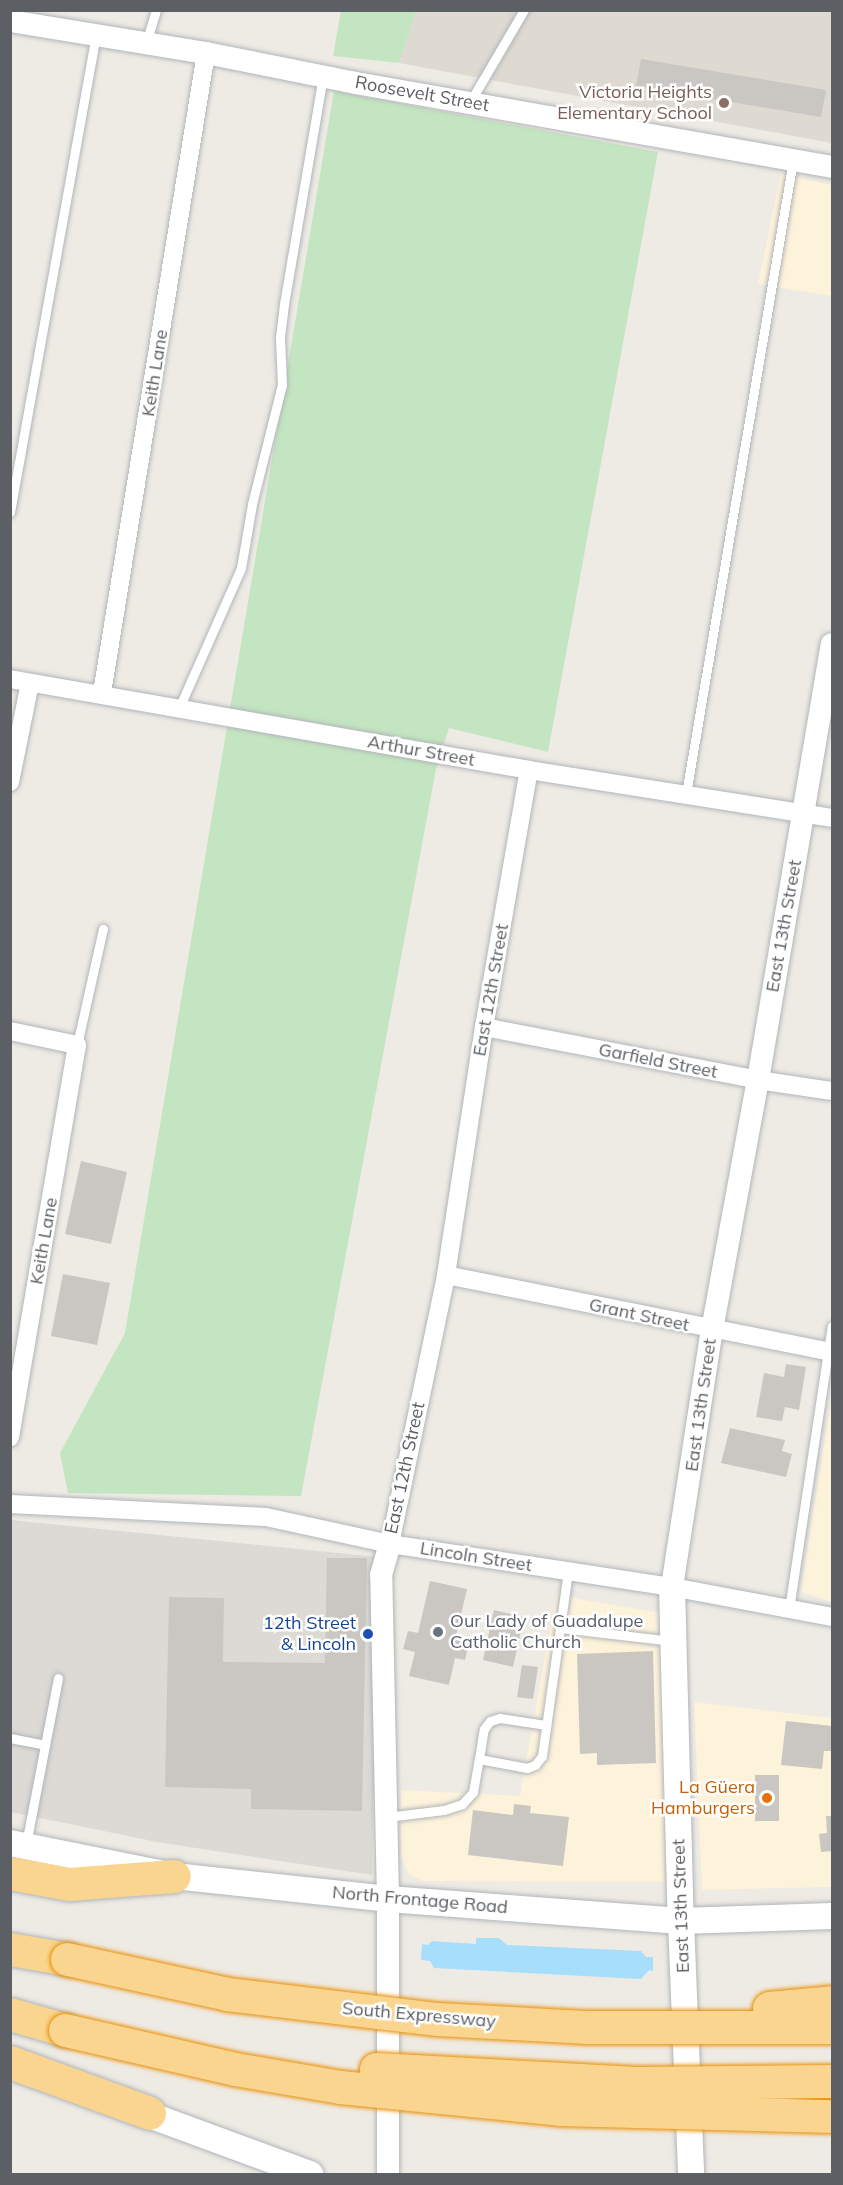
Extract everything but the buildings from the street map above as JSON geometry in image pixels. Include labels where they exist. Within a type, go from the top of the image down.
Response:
[{"type":"highway","points":[[16,1854],[69,1884],[174,1876]]},
{"type":"highway","name":"South Expressway","points":[[10,1949],[67,1959],[162,1982],[304,2004],[438,2019],[588,2027],[832,2026]]},
{"type":"highway","points":[[588,2027],[832,2002]]},
{"type":"highway","points":[[10,2014],[65,2030],[235,2069],[340,2087],[560,2109],[832,2116]]},
{"type":"highway","points":[[65,2030],[340,2067],[636,2084],[832,2081]]},
{"type":"highway","points":[[10,2062],[149,2113]]},
{"type":"main road","name":"East 13th Street","points":[[672,1587],[681,1921],[692,2175]]},
{"type":"main road","name":"North Frontage Road","points":[[174,1876],[388,1899],[681,1921],[832,1916]]},
{"type":"main road","points":[[10,2078],[149,2113],[310,2175]]},
{"type":"street","name":"Roosevelt Street","points":[[10,21],[207,53],[323,76],[832,166]]},
{"type":"street","name":"Keith Lane","points":[[102,693],[207,53]]},
{"type":"street","name":"East 13th Street","points":[[672,1587],[712,1330],[758,1080],[832,644]]},
{"type":"street","name":"Arthur Street","points":[[10,679],[102,693],[529,770],[832,818]]},
{"type":"street","points":[[10,782],[30,683]]},
{"type":"street","name":"East 12th Street","points":[[388,2175],[388,1899],[381,1575],[390,1544],[446,1275],[484,1027],[529,770]]},
{"type":"street","name":"Garfield Street","points":[[484,1027],[758,1080],[832,1091]]},
{"type":"street","points":[[10,1031],[77,1045]]},
{"type":"street","name":"Keith Lane","points":[[10,1437],[77,1045]]},
{"type":"street","name":"Grant Street","points":[[446,1275],[712,1330],[831,1351]]},
{"type":"street","name":"Lincoln Street","points":[[10,1504],[266,1517],[390,1544],[672,1587],[832,1617]]},
{"type":"lane","points":[[146,43],[156,10]]},
{"type":"lane","points":[[470,102],[524,10]]},
{"type":"lane","points":[[10,512],[96,35]]},
{"type":"lane","points":[[179,708],[241,568],[252,504],[282,385],[280,338],[284,304],[323,76]]},
{"type":"lane","points":[[686,794],[793,159]]},
{"type":"lane","points":[[77,1045],[103,929]]},
{"type":"lane","points":[[789,1609],[831,1351],[832,1326]]},
{"type":"lane","points":[[478,1759],[527,1768],[536,1765],[542,1756],[568,1572]]},
{"type":"lane","points":[[561,1628],[674,1641]]},
{"type":"lane","points":[[16,1854],[45,1745],[58,1678]]},
{"type":"lane","points":[[387,1818],[444,1810],[462,1804],[473,1792],[484,1729],[490,1721],[500,1718],[546,1725]]},
{"type":"lane","points":[[10,1738],[45,1745]]},
{"type":"shaded area","name":"Victoria Heights Elementary School","points":[[416,11],[832,11],[832,143],[399,63]]},
{"type":"shaded area","points":[[781,174],[832,185],[832,296],[758,284]]},
{"type":"shaded area","points":[[832,1395],[832,1602],[801,1592]]},
{"type":"shaded area","points":[[11,1520],[378,1557],[372,1875],[157,1842],[11,1812]]},
{"type":"shaded area","points":[[556,1595],[661,1613],[665,1882],[423,1881],[409,1874],[401,1856],[401,1790],[520,1796]]},
{"type":"shaded area","points":[[694,1702],[832,1718],[832,1887],[702,1890]]},
{"type":"green space","points":[[341,11],[416,11],[399,63],[333,56]]},
{"type":"green space","points":[[334,91],[658,152],[548,752],[449,728],[436,769],[301,1496],[68,1493],[60,1453],[125,1333]]},
{"type":"water","points":[[476,1938],[499,1938],[507,1945],[641,1951],[646,1957],[653,1957],[653,1971],[649,1970],[641,1979],[434,1968],[430,1961],[421,1960],[422,1944],[428,1945],[432,1941],[476,1944]]},
{"type":"place","name":"Victoria Heights Elementary School","points":[[724,103]]},
{"type":"place","name":"Our Lady of Guadalupe Catholic Church","points":[[438,1632]]},
{"type":"place","name":"12th Street & Lincoln","points":[[368,1634]]},
{"type":"place","name":"La Güera Hamburgers","points":[[767,1798]]}]
